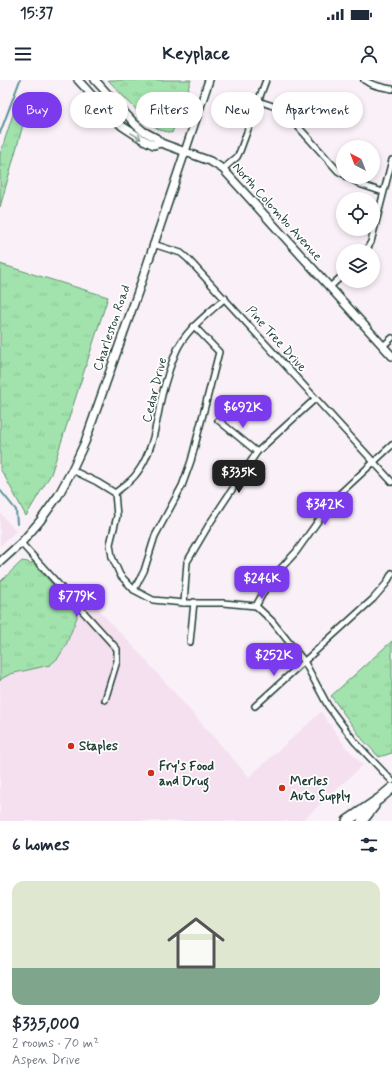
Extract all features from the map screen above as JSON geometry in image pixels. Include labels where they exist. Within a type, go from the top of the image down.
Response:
[{"type":"highway","points":[[347,821],[392,788]]},
{"type":"highway","points":[[362,821],[379,799]]},
{"type":"main road","name":"North Colombo Avenue","points":[[78,80],[122,126],[154,145],[161,143]]},
{"type":"main road","name":"North Colombo Avenue","points":[[95,80],[143,131],[156,138],[161,143],[210,160],[223,170],[392,356]]},
{"type":"main road","name":"Charleston Road","points":[[0,562],[21,543],[40,521],[58,496],[85,442],[209,80]]},
{"type":"street","points":[[261,92],[266,80]]},
{"type":"street","points":[[364,80],[369,84],[392,89]]},
{"type":"street","points":[[264,103],[284,111],[336,169]]},
{"type":"street","points":[[223,170],[237,157],[248,128]]},
{"type":"street","points":[[370,244],[392,160]]},
{"type":"street","points":[[360,184],[383,192]]},
{"type":"street","name":"Pine Tree Drive","points":[[153,244],[181,253],[188,259],[392,482]]},
{"type":"street","points":[[330,287],[336,281]]},
{"type":"street","name":"Cedar Drive","points":[[115,493],[137,474],[144,462],[154,437],[162,395],[176,351],[184,337],[194,326],[225,298]]},
{"type":"street","points":[[134,590],[144,571],[155,536],[182,486],[191,461],[219,352],[194,326]]},
{"type":"street","points":[[383,346],[392,338]]},
{"type":"street","points":[[184,602],[187,562],[210,523],[257,452],[315,398]]},
{"type":"street","points":[[218,420],[257,452]]},
{"type":"street","points":[[256,606],[270,580],[296,552],[333,500],[392,445]]},
{"type":"street","points":[[72,470],[97,482],[115,493],[117,516],[110,544],[112,557],[120,575],[134,590],[153,600],[256,606],[272,620],[304,661],[328,706],[355,742],[392,781]]},
{"type":"street","points":[[21,543],[117,649],[117,661],[105,700]]},
{"type":"street","points":[[255,706],[373,599],[386,584],[392,573]]},
{"type":"street","points":[[190,642],[194,602]]},
{"type":"shaded area","points":[[0,513],[16,531],[0,546]]},
{"type":"shaded area","points":[[86,597],[135,648],[249,777],[321,712],[345,746],[363,765],[302,821],[0,821],[0,681],[10,674],[25,671],[58,658],[66,645]]},
{"type":"green space","points":[[108,80],[191,80],[187,92],[136,92],[136,109],[128,101],[128,92],[119,92]]},
{"type":"green space","points":[[12,117],[12,128],[22,128],[0,207],[0,154]]},
{"type":"green space","points":[[157,128],[174,128],[172,133]]},
{"type":"green space","points":[[0,264],[108,297],[51,474],[26,516],[0,469]]},
{"type":"green space","points":[[22,561],[30,564],[32,562],[76,610],[77,617],[66,645],[58,658],[50,665],[10,674],[0,681],[0,582]]},
{"type":"green space","points":[[392,641],[392,753],[379,757],[363,740],[331,696]]},
{"type":"waterway","points":[[0,133],[20,80]]},
{"type":"waterway","points":[[0,490],[16,510],[17,524]]},
{"type":"place","name":"Staples","points":[[71,746]]},
{"type":"place","name":"Fry's Food and Drug","points":[[151,773]]},
{"type":"place","name":"Merles Auto Supply","points":[[282,788]]}]
